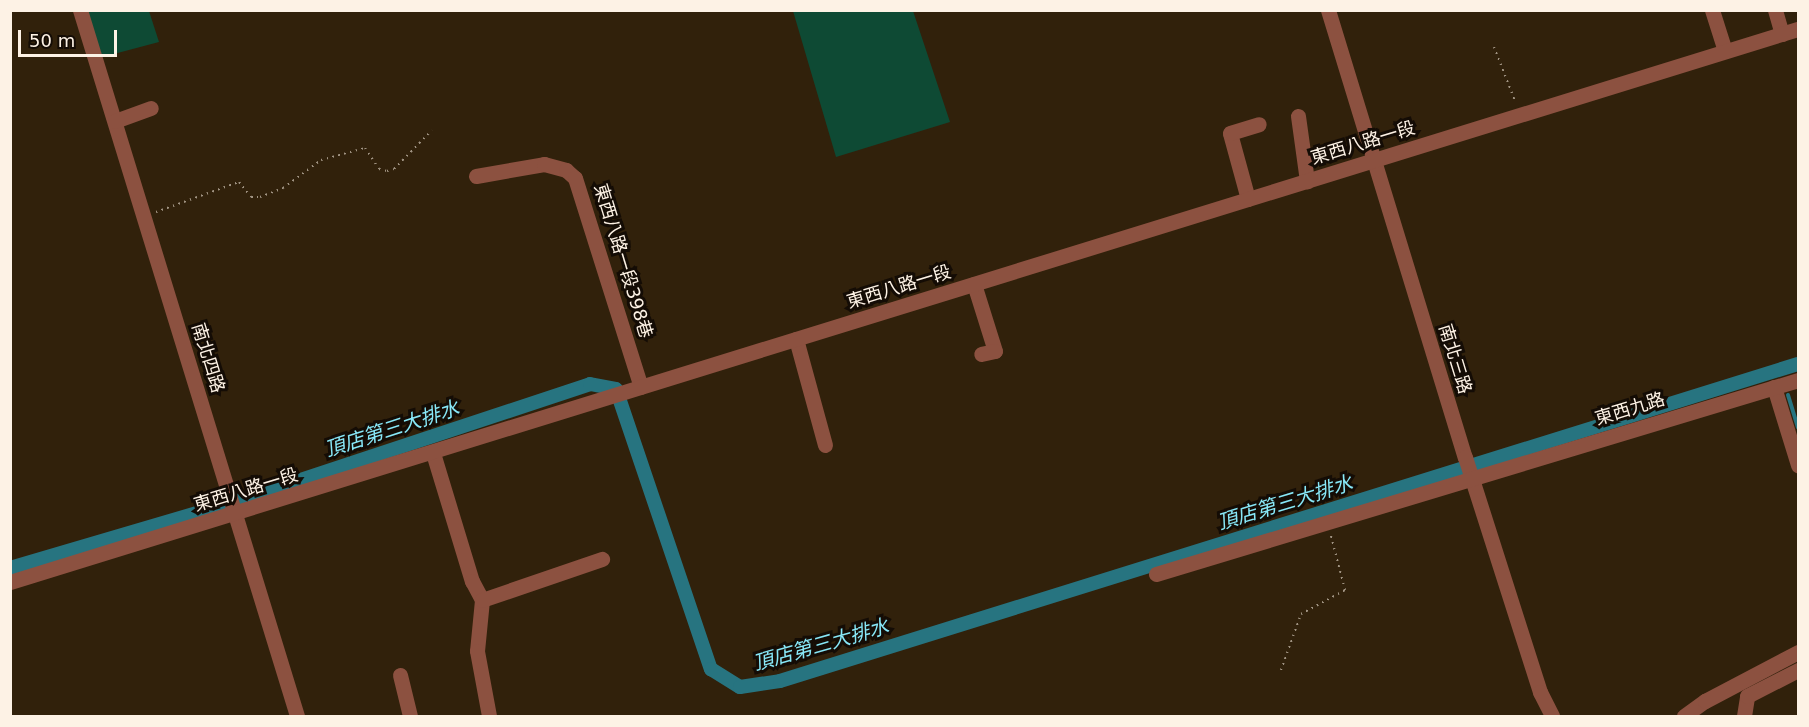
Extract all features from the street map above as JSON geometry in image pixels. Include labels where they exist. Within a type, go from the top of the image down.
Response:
[{"type":"street","name":"南北四路","points":[[80,10],[297,717]]},
{"type":"street","name":"南北三路","points":[[1328,10],[1465,457],[1473,476],[1540,692],[1552,717]]},
{"type":"street","points":[[1712,10],[1725,51]]},
{"type":"street","points":[[1774,10],[1782,34]]},
{"type":"street","name":"東西八路一段","points":[[10,582],[1798,29]]},
{"type":"street","points":[[115,121],[151,108]]},
{"type":"street","points":[[1298,116],[1307,181]]},
{"type":"street","points":[[1248,199],[1230,133],[1259,124]]},
{"type":"street","name":"東西八路一段398巷","points":[[476,176],[544,164],[566,170],[575,178],[641,387]]},
{"type":"street","points":[[974,284],[995,351],[981,354]]},
{"type":"street","points":[[796,339],[825,445]]},
{"type":"street","name":"東西九路","points":[[1156,574],[1473,476],[1798,380]]},
{"type":"street","points":[[1774,387],[1798,465]]},
{"type":"street","points":[[433,453],[472,581],[482,600],[477,651],[489,717]]},
{"type":"street","points":[[482,600],[602,559]]},
{"type":"street","points":[[1684,717],[1705,701],[1798,652]]},
{"type":"street","points":[[1744,717],[1747,696],[1798,670]]},
{"type":"street","points":[[400,675],[410,717]]},
{"type":"path","points":[[1494,47],[1520,115]]},
{"type":"path","points":[[145,216],[239,182],[251,197],[260,197],[283,188],[315,163],[365,148],[379,169],[387,171],[394,169],[432,130]]},
{"type":"path","points":[[1281,670],[1301,614],[1345,590],[1327,522]]},
{"type":"green space","points":[[80,11],[149,11],[159,42],[95,59]]},
{"type":"green space","points":[[793,11],[913,11],[950,122],[836,157]]},
{"type":"waterway","name":"頂店第三大排水","points":[[10,568],[237,501],[590,384],[616,389],[711,669],[740,687],[780,681],[1798,364]]},
{"type":"waterway","points":[[1788,395],[1798,428]]}]
